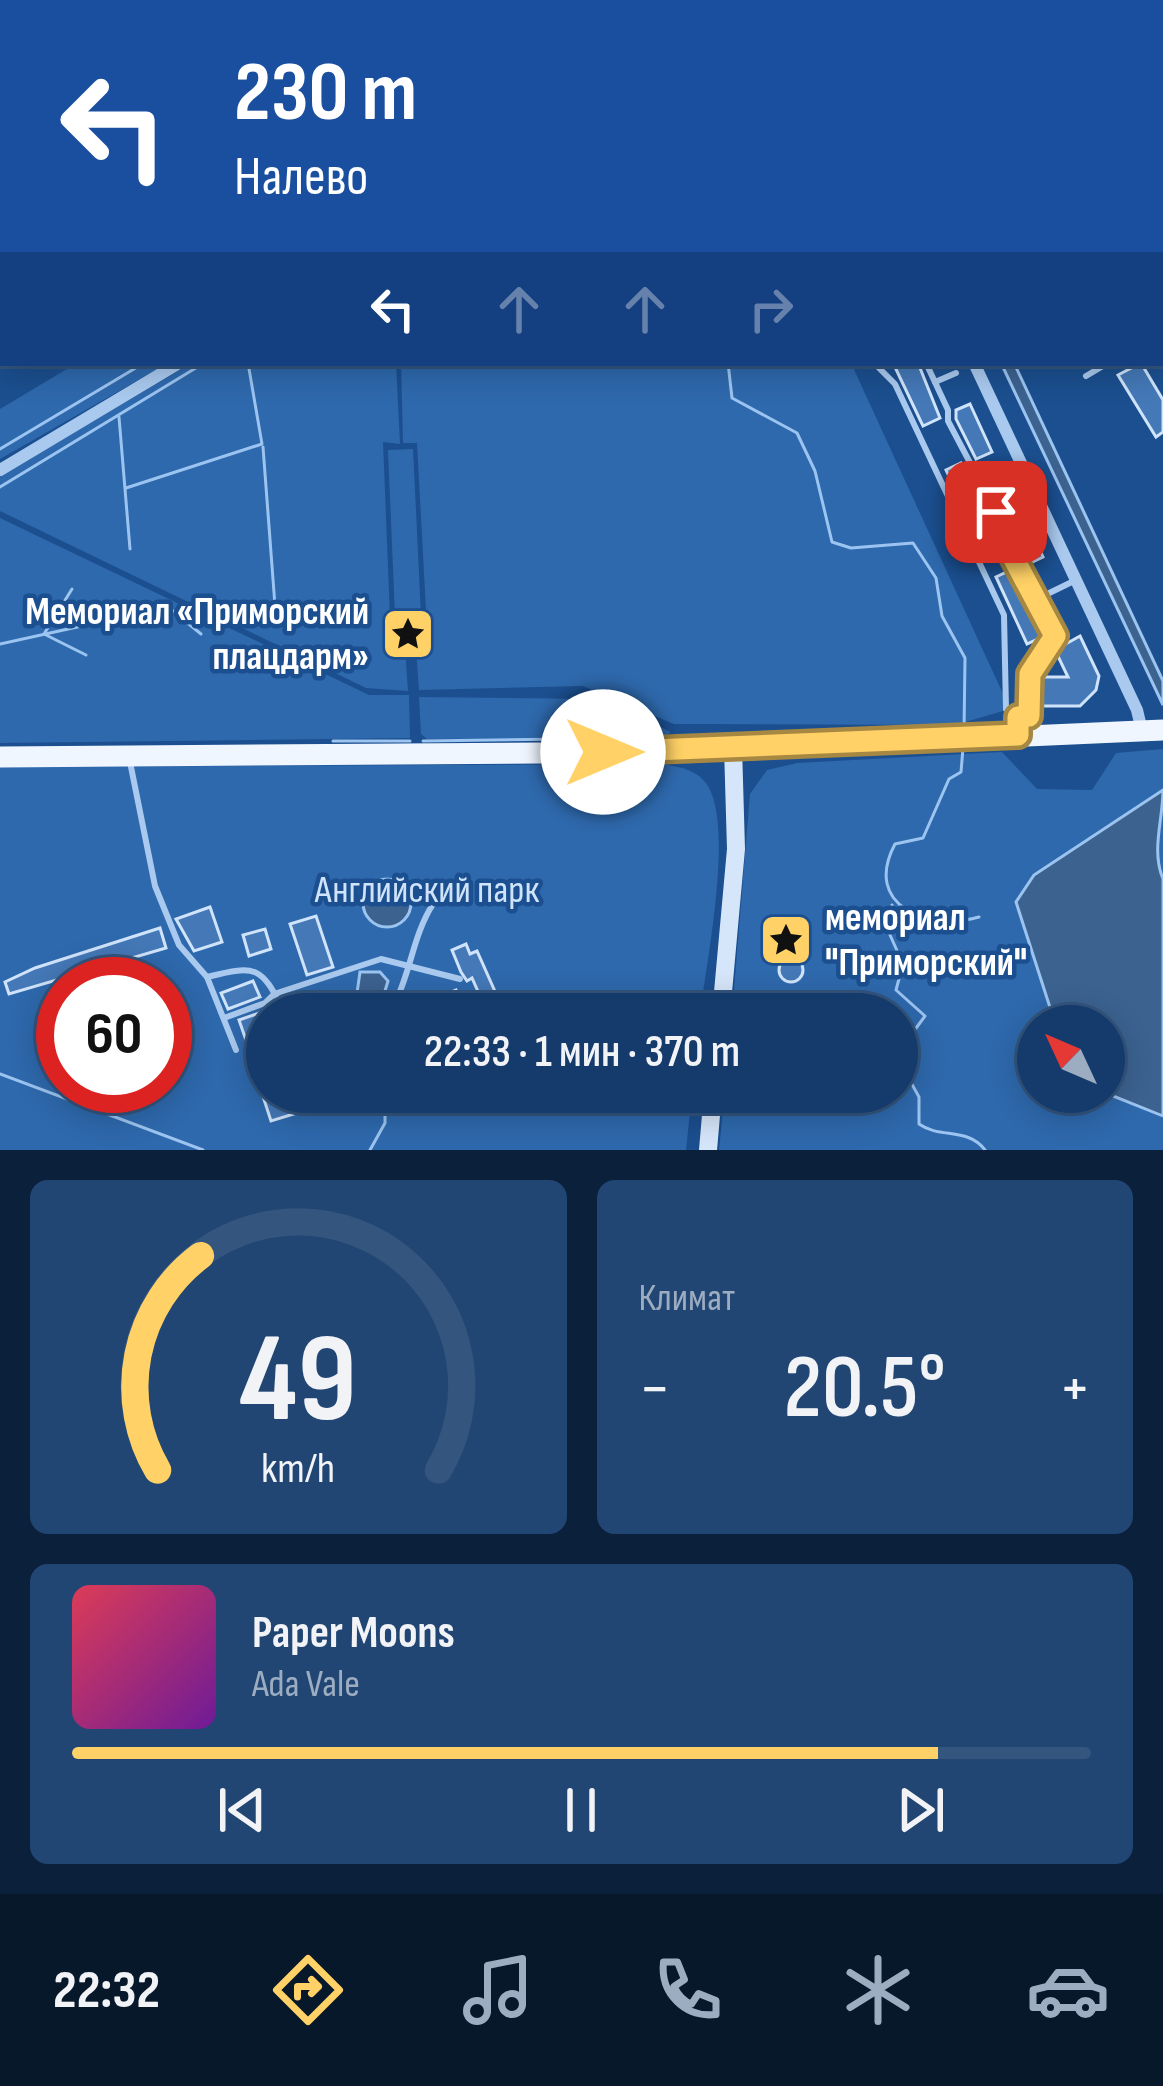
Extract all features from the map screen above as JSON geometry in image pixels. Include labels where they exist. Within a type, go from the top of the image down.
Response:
[{"type":"main road","points":[[0,757],[733,747],[964,737],[1018,726],[1152,730]]},
{"type":"main road","points":[[723,993],[736,849],[733,747]]},
{"type":"main road","points":[[708,1150],[711,1113]]},
{"type":"street","points":[[0,470],[174,366]]},
{"type":"street","points":[[975,366],[1152,730]]},
{"type":"lane","points":[[877,366],[895,384],[1004,615],[1006,710]]},
{"type":"lane","points":[[927,366],[948,421],[986,490],[998,529],[1055,636],[1030,674],[1029,716],[1018,726]]},
{"type":"lane","points":[[1086,376],[1103,366]]},
{"type":"lane","points":[[935,382],[956,373]]},
{"type":"lane","points":[[986,490],[1007,480]]},
{"type":"lane","points":[[1037,599],[1076,580]]},
{"type":"lane","points":[[1018,726],[1020,679]]},
{"type":"lane","points":[[129,756],[155,886],[179,945],[207,976],[236,1050]]},
{"type":"lane","points":[[398,993],[411,947],[433,904]]},
{"type":"lane","points":[[277,993],[381,959],[460,979]]},
{"type":"lane","points":[[207,976],[258,970],[266,974],[274,993]]},
{"type":"lane","points":[[224,1018],[246,1010]]},
{"type":"green space","points":[[72,366],[163,366],[0,459],[0,409]]},
{"type":"green space","points":[[187,366],[396,366],[400,444],[383,442],[390,617],[386,619],[387,649],[405,649],[408,691],[366,688],[0,511],[0,476]]},
{"type":"green space","points":[[401,366],[852,366],[1010,709],[955,725],[674,724],[583,686],[419,690],[416,649],[428,647],[417,443],[403,443]]},
{"type":"green space","points":[[413,449],[421,615],[395,616],[388,450]]},
{"type":"green space","points":[[0,518],[369,695],[409,695],[410,738],[0,743]]},
{"type":"green space","points":[[419,697],[599,699],[671,732],[662,738],[427,739],[421,734]]},
{"type":"green space","points":[[1163,749],[1163,1150],[719,1150],[723,1113],[918,1113],[918,993],[734,993],[750,794],[767,770],[797,763],[1002,752],[1037,789],[1092,790],[1116,753]]},
{"type":"green space","name":"Английский парк","points":[[663,764],[686,769],[705,782],[714,801],[719,858],[703,993],[246,993],[246,1113],[690,1113],[686,1150],[0,1150],[0,767]]},
{"type":"shaded area","points":[[1002,366],[1015,366],[1163,681],[1163,705]]},
{"type":"shaded area","points":[[1163,790],[1158,846],[1163,879],[1163,1116],[1125,1101],[1125,1005],[1049,1005],[1016,902],[1034,875]]},
{"type":"shaded area","points":[[387,879],[404,886],[411,903],[404,920],[387,927],[370,920],[363,903],[370,886]]},
{"type":"shaded area","points":[[360,972],[380,972],[388,981],[384,993],[357,993]]},
{"type":"building","points":[[894,366],[919,366],[940,418],[923,426]]},
{"type":"building","points":[[1143,366],[1163,400],[1163,432],[1156,437],[1118,375]]},
{"type":"building","points":[[970,404],[992,452],[976,459],[956,419],[956,410]]},
{"type":"building","points":[[961,463],[989,514],[991,530],[977,536],[946,470]]},
{"type":"building","points":[[1023,512],[1043,557],[1026,565],[1004,520]]},
{"type":"building","points":[[1011,570],[1046,635],[1027,644],[996,577]]},
{"type":"building","points":[[1080,636],[1099,676],[1096,690],[1080,706],[1037,706],[1038,677],[1068,677],[1055,650]]},
{"type":"building","points":[[210,907],[222,942],[194,951],[176,919]]},
{"type":"building","points":[[316,916],[333,967],[307,975],[290,924]]},
{"type":"building","points":[[160,928],[166,948],[135,957],[69,957]]},
{"type":"building","points":[[265,929],[271,949],[249,956],[243,935]]},
{"type":"building","points":[[466,944],[470,954],[477,951],[496,993],[479,993],[472,978],[467,981],[461,972],[452,950]]},
{"type":"building","points":[[791,958],[800,961],[800,979],[791,982],[782,979],[779,970],[782,961]]},
{"type":"building","points":[[35,968],[36,986],[9,994],[5,982]]},
{"type":"building","points":[[253,981],[258,993],[246,993],[246,1002],[228,1009],[221,993]]},
{"type":"building","points":[[268,1113],[297,1113],[271,1121]]},
{"type":"waterway","points":[[0,449],[139,366]]},
{"type":"waterway","points":[[0,487],[199,366]]},
{"type":"waterway","points":[[126,488],[262,444],[249,366]]},
{"type":"waterway","points":[[728,366],[732,398],[797,433],[815,471],[832,542],[851,548],[913,543],[936,578],[942,616],[965,658],[964,732]]},
{"type":"waterway","points":[[119,417],[130,549]]},
{"type":"waterway","points":[[263,447],[276,619]]},
{"type":"waterway","points":[[72,589],[44,634],[86,655]]},
{"type":"waterway","points":[[0,644],[168,607],[201,634]]},
{"type":"waterway","points":[[423,741],[570,739]]},
{"type":"waterway","points":[[333,741],[410,741]]},
{"type":"waterway","points":[[963,748],[961,772],[949,779],[923,838],[895,844],[887,884],[894,898],[921,916],[940,920],[979,917]]},
{"type":"waterway","points":[[892,905],[886,926],[903,964],[896,990],[925,1016],[908,1039],[903,1068],[919,1097],[919,1124],[970,1138],[985,1150]]},
{"type":"waterway","points":[[0,1074],[203,1150]]},
{"type":"waterway","points":[[370,1150],[385,1123],[385,1113]]},
{"type":"place","name":"Мемориал «Приморский плацдарм»","points":[[408,634]]},
{"type":"place","name":"мемориал \"Приморский\"","points":[[786,940]]},
{"type":"route","points":[[603,752],[1018,735],[1018,717],[1029,716],[1030,674],[1055,636],[998,529],[996,512]]}]
